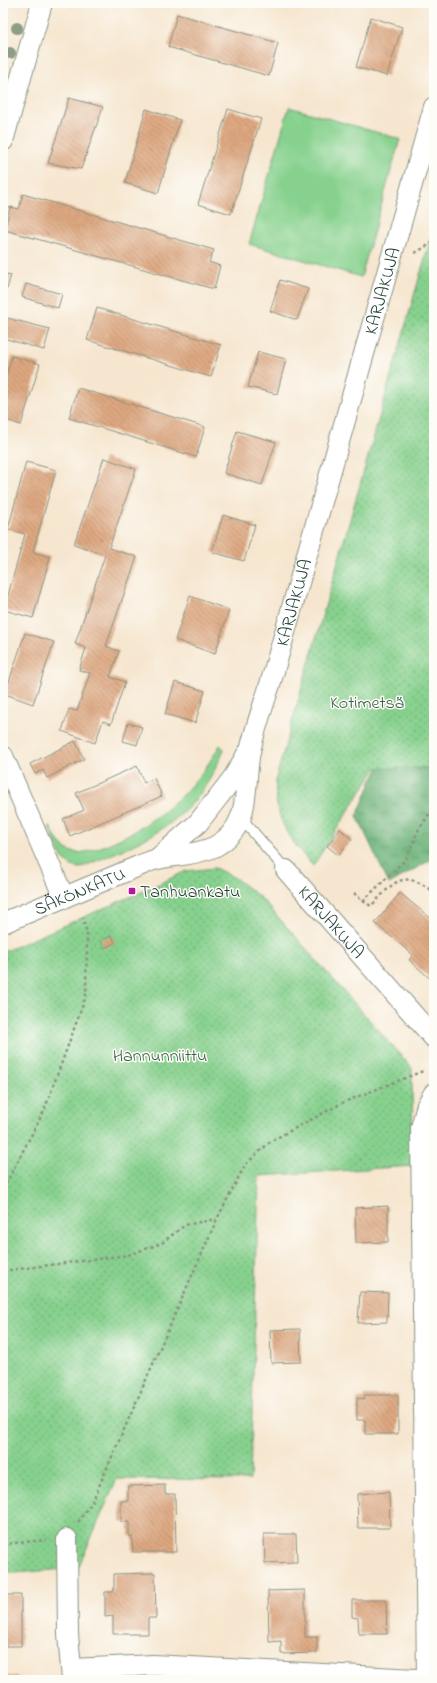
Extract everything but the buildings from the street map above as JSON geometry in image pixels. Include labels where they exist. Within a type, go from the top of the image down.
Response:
[{"type":"street","points":[[4,134],[42,3]]},
{"type":"street","name":"KARJAKUJA","points":[[241,818],[245,800],[251,748],[434,106]]},
{"type":"street","name":"SÄKÖNKATU","points":[[157,859],[198,823],[233,778],[251,748]]},
{"type":"street","points":[[3,756],[64,898]]},
{"type":"street","name":"SÄKÖNKATU","points":[[3,923],[157,859],[197,853],[214,846],[228,838],[241,818]]},
{"type":"street","name":"KARJAKUJA","points":[[286,870],[434,1038]]},
{"type":"street","points":[[67,1539],[68,1634],[72,1674],[153,1665],[429,1680],[422,1128],[426,1105],[434,1093]]},
{"type":"lane","name":"KARJAKUJA","points":[[241,818],[286,870]]},
{"type":"path","points":[[363,901],[406,859],[419,829],[434,807]]},
{"type":"path","points":[[354,893],[371,906],[400,879],[410,879],[434,891]]},
{"type":"path","points":[[3,1189],[44,1111],[86,996],[87,933],[83,918]]},
{"type":"path","points":[[3,1544],[67,1539],[92,1502],[217,1219],[245,1164],[271,1141],[344,1102],[423,1071]]},
{"type":"path","points":[[3,1271],[128,1255],[162,1244],[186,1225],[217,1219]]},
{"type":"green space","points":[[289,107],[400,139],[361,277],[249,244]]},
{"type":"green space","name":"Kotimetsä","points":[[434,226],[434,768],[376,768],[313,866],[296,846],[284,826],[277,804],[276,778]]},
{"type":"green space","points":[[434,668],[434,858],[389,884],[357,816],[371,782]]},
{"type":"green space","points":[[220,745],[224,749],[212,775],[199,795],[167,826],[148,837],[80,868],[73,867],[63,859],[56,846],[49,827],[50,826],[61,845],[67,850],[81,853],[98,848],[126,836],[158,816],[173,804],[210,762]]},
{"type":"green space","name":"Hannunniittu","points":[[215,868],[235,878],[261,898],[412,1068],[413,1166],[259,1176],[250,1480],[117,1479],[78,1568],[3,1574],[3,952],[186,871]]},
{"type":"place","name":"Tanhuankatu","points":[[132,891]]}]
